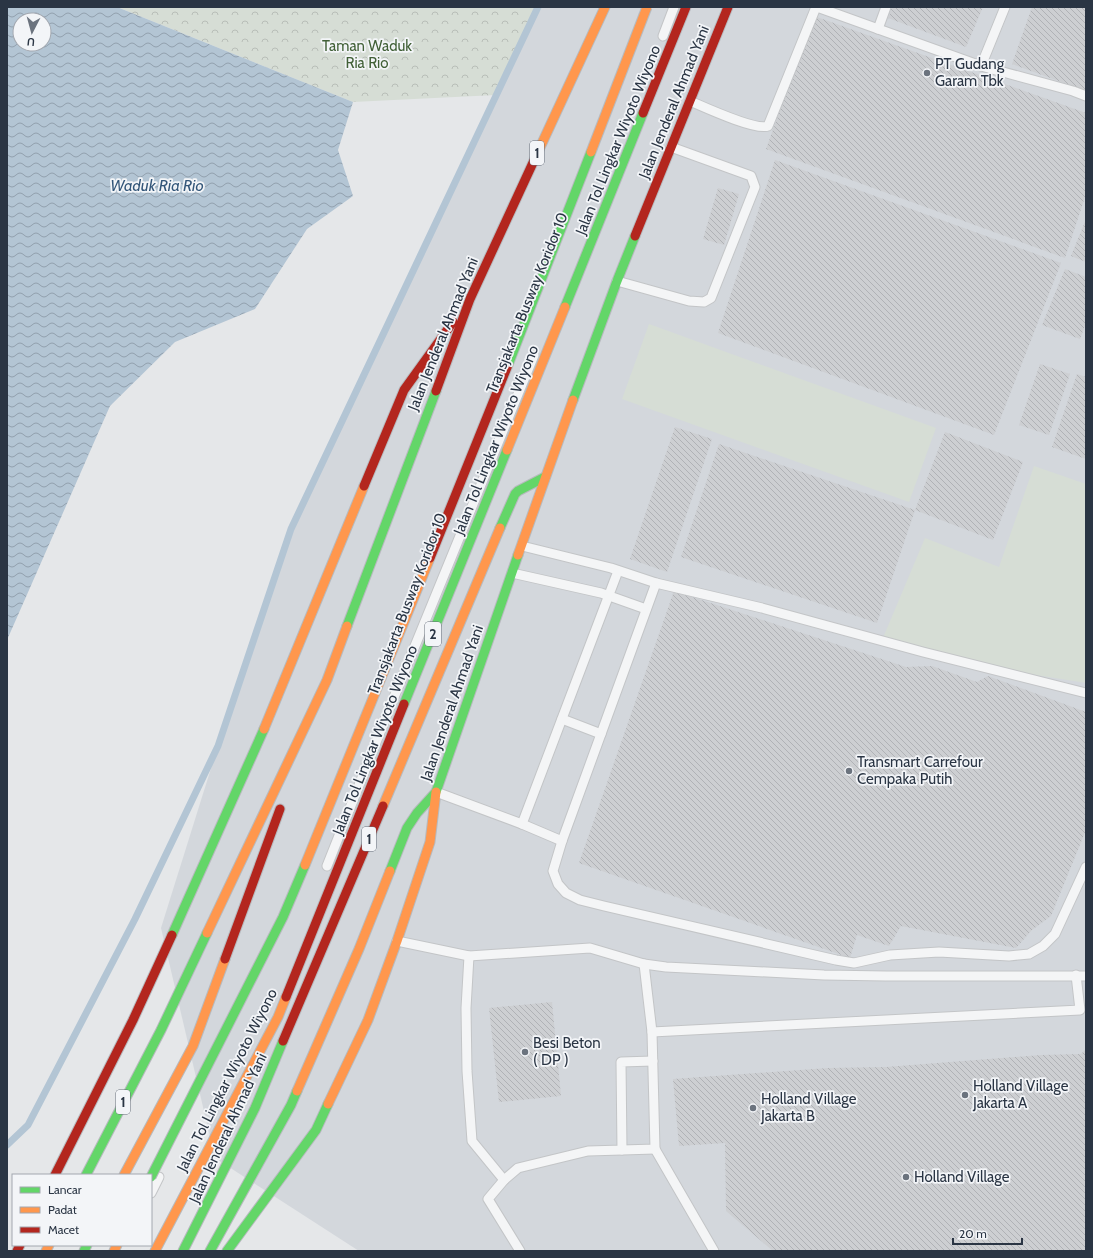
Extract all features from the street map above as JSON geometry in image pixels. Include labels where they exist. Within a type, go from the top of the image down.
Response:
[{"type":"highway","name":"Jalan Jenderal Ahmad Yani","points":[[294,770],[470,299],[605,7]]},
{"type":"highway","name":"Jalan Tol Lingkar Wiyoto Wiyono","points":[[152,1175],[283,917],[481,435],[648,7]]},
{"type":"highway","name":"Jalan Tol Lingkar Wiyoto Wiyono","points":[[155,1251],[278,1017],[686,7]]},
{"type":"highway","name":"Jalan Jenderal Ahmad Yani","points":[[210,1251],[291,1105],[359,949],[407,828],[436,792],[545,477],[617,281],[728,7]]},
{"type":"highway","points":[[56,1174],[133,1020],[252,758],[404,390],[470,299]]},
{"type":"highway","name":"Jalan Jenderal Ahmad Yani","points":[[183,1251],[255,1108],[515,494],[518,490],[545,477]]},
{"type":"highway","name":"Jalan Jenderal Ahmad Yani","points":[[87,1174],[162,1030],[327,680]]},
{"type":"highway","points":[[227,1251],[316,1130],[368,1020],[398,941],[430,842],[436,792]]},
{"type":"highway","points":[[125,1174],[194,1046],[284,800]]},
{"type":"lane","name":"Transjakarta Busway Koridor 10","points":[[152,1191],[251,998],[318,844],[411,589],[648,7]]},
{"type":"lane","points":[[660,42],[674,7]]},
{"type":"lane","points":[[690,101],[747,124],[761,127],[768,126],[816,7],[843,11],[878,29],[981,66],[1073,91],[1086,96]]},
{"type":"lane","points":[[878,29],[886,7]]},
{"type":"lane","points":[[981,66],[1005,7]]},
{"type":"lane","points":[[617,281],[689,301],[704,302],[711,298],[755,187],[751,176],[670,147]]},
{"type":"lane","name":"Transjakarta Busway Koridor 10","points":[[323,877],[390,707],[537,347]]},
{"type":"lane","points":[[522,546],[618,571],[656,583],[762,608],[923,652],[1086,694]]},
{"type":"lane","points":[[522,824],[618,571]]},
{"type":"lane","points":[[512,572],[609,596],[646,609]]},
{"type":"lane","points":[[656,583],[562,841],[553,871],[558,884],[566,893],[580,900],[854,963],[890,955],[939,952],[1009,956],[1029,954],[1043,946],[1055,934],[1086,868]]},
{"type":"lane","points":[[562,719],[601,734]]},
{"type":"lane","points":[[436,792],[522,824],[562,841]]},
{"type":"lane","points":[[398,941],[469,956],[590,948],[644,964],[666,968],[824,975],[1086,976]]},
{"type":"lane","points":[[469,956],[466,1016],[467,1071],[472,1141],[504,1180]]},
{"type":"lane","points":[[644,964],[652,1032],[655,1149],[714,1251]]},
{"type":"lane","points":[[652,1032],[1080,1010],[1076,975]]},
{"type":"lane","points":[[152,1243],[245,1060]]},
{"type":"lane","points":[[622,1150],[622,1062],[653,1061]]},
{"type":"lane","points":[[520,1251],[488,1199],[504,1180],[518,1168],[588,1151],[655,1149]]},
{"type":"shaded area","points":[[538,7],[1086,7],[1086,1251],[359,1251],[215,1158],[161,928],[218,746],[291,529]]},
{"type":"green space","name":"Taman Waduk Ria Rio","points":[[117,7],[538,7],[496,95],[353,102]]},
{"type":"green space","points":[[649,324],[936,428],[909,502],[622,399]]},
{"type":"green space","points":[[1034,466],[1086,484],[1086,683],[967,664],[880,645],[925,538],[999,567]]},
{"type":"water","name":"Waduk Ria Rio","points":[[7,7],[117,7],[353,102],[338,150],[353,196],[307,229],[255,309],[175,342],[110,406],[7,640]]},
{"type":"building","points":[[892,7],[983,7],[966,47],[888,18]]},
{"type":"building","points":[[1032,7],[1086,7],[1086,91],[1012,64]]},
{"type":"building","name":"PT Gudang Garam Tbk","points":[[814,16],[1086,113],[1086,194],[1065,258],[766,149]]},
{"type":"building","points":[[775,160],[1061,263],[994,435],[718,333]]},
{"type":"building","points":[[718,188],[739,194],[724,245],[703,239]]},
{"type":"building","points":[[1086,219],[1086,262],[1071,256]]},
{"type":"building","points":[[1065,269],[1086,277],[1086,323],[1080,339],[1042,325]]},
{"type":"building","points":[[1040,364],[1070,374],[1049,435],[1019,425]]},
{"type":"building","points":[[1077,374],[1086,377],[1086,459],[1052,447]]},
{"type":"building","points":[[675,427],[712,439],[667,572],[630,559]]},
{"type":"building","points":[[945,432],[1023,462],[993,540],[915,510]]},
{"type":"building","points":[[719,444],[915,510],[877,623],[681,557]]},
{"type":"building","name":"Transmart Carrefour Cempaka Putih","points":[[674,591],[906,667],[932,666],[977,682],[988,676],[1086,712],[1086,830],[1051,916],[1032,930],[1016,948],[901,926],[889,946],[857,935],[850,958],[579,863]]},
{"type":"building","name":"Besi Beton ( DP )","points":[[552,1002],[561,1096],[499,1102],[489,1008]]},
{"type":"building","name":"Holland Village","points":[[1086,1049],[1086,1251],[773,1251],[726,1211],[725,1143],[679,1146],[673,1079],[828,1068],[886,1067],[1041,1055],[1081,1054]]},
{"type":"waterway","points":[[7,1145],[28,1125],[135,919],[218,746],[291,529],[538,7]]},
{"type":"traffic: fast","points":[[565,307],[643,113]]},
{"type":"traffic: fast","points":[[508,365],[591,152]]},
{"type":"traffic: fast","points":[[573,400],[635,236]]},
{"type":"traffic: fast","points":[[347,626],[436,391]]},
{"type":"traffic: fast","points":[[404,704],[507,450]]},
{"type":"traffic: fast","points":[[500,528],[515,494],[545,477]]},
{"type":"traffic: fast","points":[[390,871],[407,828],[417,813],[436,792],[518,555]]},
{"type":"traffic: fast","points":[[172,935],[264,729]]},
{"type":"traffic: fast","points":[[152,1175],[283,917],[305,865]]},
{"type":"traffic: fast","points":[[87,1174],[161,1030],[207,933]]},
{"type":"traffic: fast","points":[[183,1251],[255,1108],[283,1041]]},
{"type":"traffic: fast","points":[[210,1251],[291,1105],[297,1091]]},
{"type":"traffic: fast","points":[[227,1251],[316,1130],[328,1104]]},
{"type":"traffic: fast","points":[[84,1251],[86,1246]]},
{"type":"traffic: slow","points":[[537,154],[605,7]]},
{"type":"traffic: slow","points":[[591,152],[647,7]]},
{"type":"traffic: slow","points":[[507,450],[565,307]]},
{"type":"traffic: slow","points":[[518,555],[573,400]]},
{"type":"traffic: slow","points":[[264,729],[364,486]]},
{"type":"traffic: slow","points":[[383,806],[500,528]]},
{"type":"traffic: slow","points":[[305,865],[430,558]]},
{"type":"traffic: slow","points":[[207,933],[327,680],[347,626]]},
{"type":"traffic: slow","points":[[328,1104],[368,1020],[397,941],[430,842],[436,792]]},
{"type":"traffic: slow","points":[[297,1091],[359,949],[390,871]]},
{"type":"traffic: slow","points":[[125,1174],[193,1046],[225,959]]},
{"type":"traffic: slow","points":[[155,1251],[278,1017],[286,997]]},
{"type":"traffic: slow","points":[[46,1251],[48,1246]]},
{"type":"traffic: slow","points":[[114,1251],[116,1246]]},
{"type":"traffic: jam","points":[[643,113],[686,7]]},
{"type":"traffic: jam","points":[[635,236],[728,7]]},
{"type":"traffic: jam","points":[[436,391],[470,299],[537,154]]},
{"type":"traffic: jam","points":[[364,486],[404,390],[453,322]]},
{"type":"traffic: jam","points":[[430,558],[508,365]]},
{"type":"traffic: jam","points":[[286,997],[404,704]]},
{"type":"traffic: jam","points":[[283,1041],[383,806]]},
{"type":"traffic: jam","points":[[225,959],[280,809]]},
{"type":"traffic: jam","points":[[56,1174],[133,1020],[172,935]]},
{"type":"traffic: jam","points":[[17,1251],[20,1246]]},
{"type":"place","name":"PT Gudang Garam Tbk","points":[[927,73]]},
{"type":"place","name":"Transmart Carrefour Cempaka Putih","points":[[849,771]]},
{"type":"place","name":"Besi Beton ( DP )","points":[[525,1052]]},
{"type":"place","name":"Holland Village Jakarta A","points":[[965,1095]]},
{"type":"place","name":"Holland Village Jakarta B","points":[[753,1108]]},
{"type":"place","name":"Holland Village","points":[[906,1177]]}]
